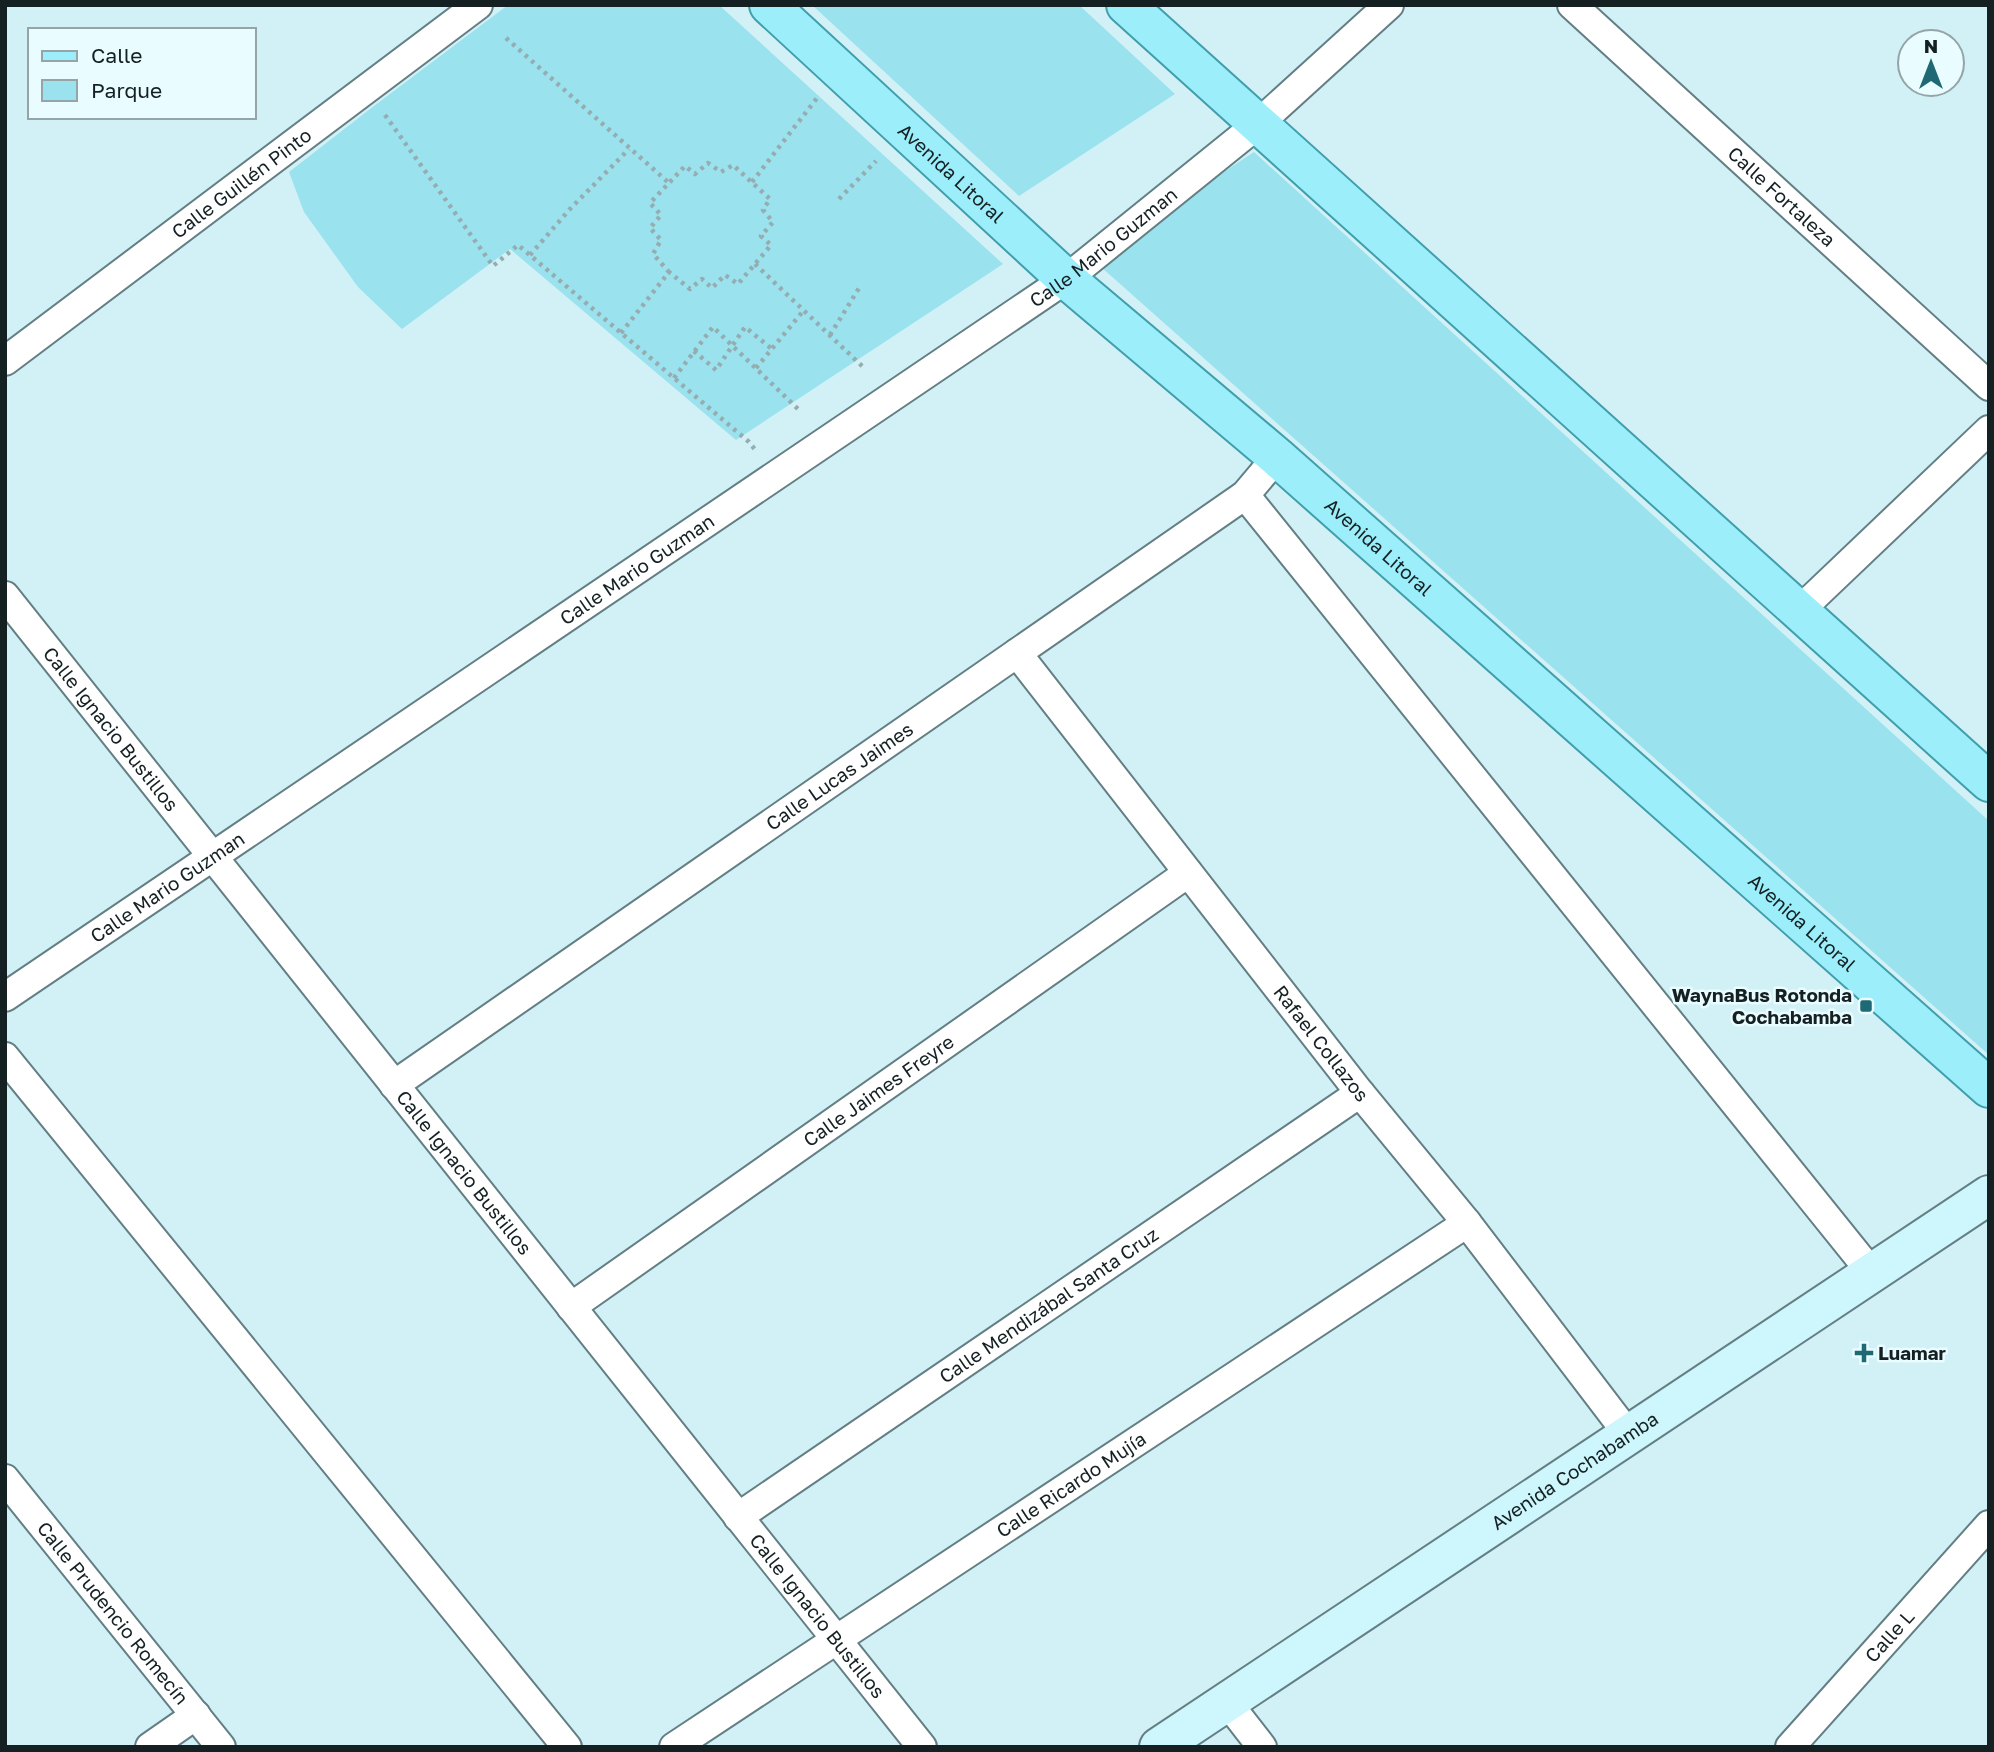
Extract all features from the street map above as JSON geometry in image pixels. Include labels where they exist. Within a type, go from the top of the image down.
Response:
[{"type":"main road","name":"Avenida Litoral","points":[[769,5],[1066,279],[1276,457],[1989,1088]]},
{"type":"main road","points":[[1126,5],[1989,782]]},
{"type":"main road","name":"Avenida Cochabamba","points":[[1159,1747],[1989,1195]]},
{"type":"street","name":"Calle Guillén Pinto","points":[[5,362],[478,5]]},
{"type":"street","name":"Calle Mario Guzman","points":[[5,998],[1066,279],[1258,124],[1389,5]]},
{"type":"street","name":"Calle Fortaleza","points":[[1572,5],[1989,386]]},
{"type":"street","points":[[1800,610],[1989,430]]},
{"type":"street","name":"Calle Lucas Jaimes","points":[[394,1085],[1245,495],[1276,457]]},
{"type":"street","points":[[1245,495],[1871,1272]]},
{"type":"street","name":"Calle Ignacio Bustillos","points":[[5,596],[922,1747]]},
{"type":"street","name":"Rafael Collazos","points":[[1017,653],[1360,1093],[1468,1223],[1628,1434]]},
{"type":"street","name":"Calle Jaimes Freyre","points":[[570,1307],[1188,873]]},
{"type":"street","points":[[5,1057],[567,1747]]},
{"type":"street","name":"Calle Mendizábal Santa Cruz","points":[[737,1517],[1360,1093]]},
{"type":"street","name":"Calle Ricardo Mujía","points":[[674,1747],[1468,1223]]},
{"type":"street","name":"Calle Prudencio Romecín","points":[[5,1479],[221,1747]]},
{"type":"street","name":"Calle L","points":[[1790,1747],[1989,1525]]},
{"type":"street","points":[[1227,1702],[1262,1747]]},
{"type":"street","points":[[150,1747],[196,1715]]},
{"type":"path","points":[[506,38],[669,183]]},
{"type":"path","points":[[752,182],[839,70]]},
{"type":"path","points":[[391,123],[493,266],[518,245],[749,442]]},
{"type":"path","points":[[530,255],[570,209],[629,149]]},
{"type":"path","points":[[839,199],[876,161]]},
{"type":"path","points":[[708,163],[721,173],[733,164],[752,182],[770,199],[763,210],[773,222],[761,236],[771,245],[738,284],[725,275],[712,288],[702,279],[690,289],[653,254],[661,240],[650,228],[661,215],[650,204],[685,166],[695,174],[708,163]]},
{"type":"path","points":[[755,264],[863,367]]},
{"type":"path","points":[[621,333],[669,272]]},
{"type":"path","points":[[830,335],[861,285]]},
{"type":"path","points":[[756,368],[804,310]]},
{"type":"path","points":[[674,378],[713,327],[799,409]]},
{"type":"path","points":[[694,351],[716,370],[745,327],[772,349]]},
{"type":"green space","points":[[508,5],[719,5],[1003,264],[736,440],[510,249],[402,329],[358,287],[304,212],[289,172]]},
{"type":"green space","points":[[812,5],[1079,5],[1175,94],[1019,196]]},
{"type":"green space","points":[[1254,152],[1989,821],[1989,1055],[1092,259]]},
{"type":"place","name":"WaynaBus Rotonda Cochabamba","points":[[1866,1006]]},
{"type":"place","name":"Luamar","points":[[1864,1353]]}]
